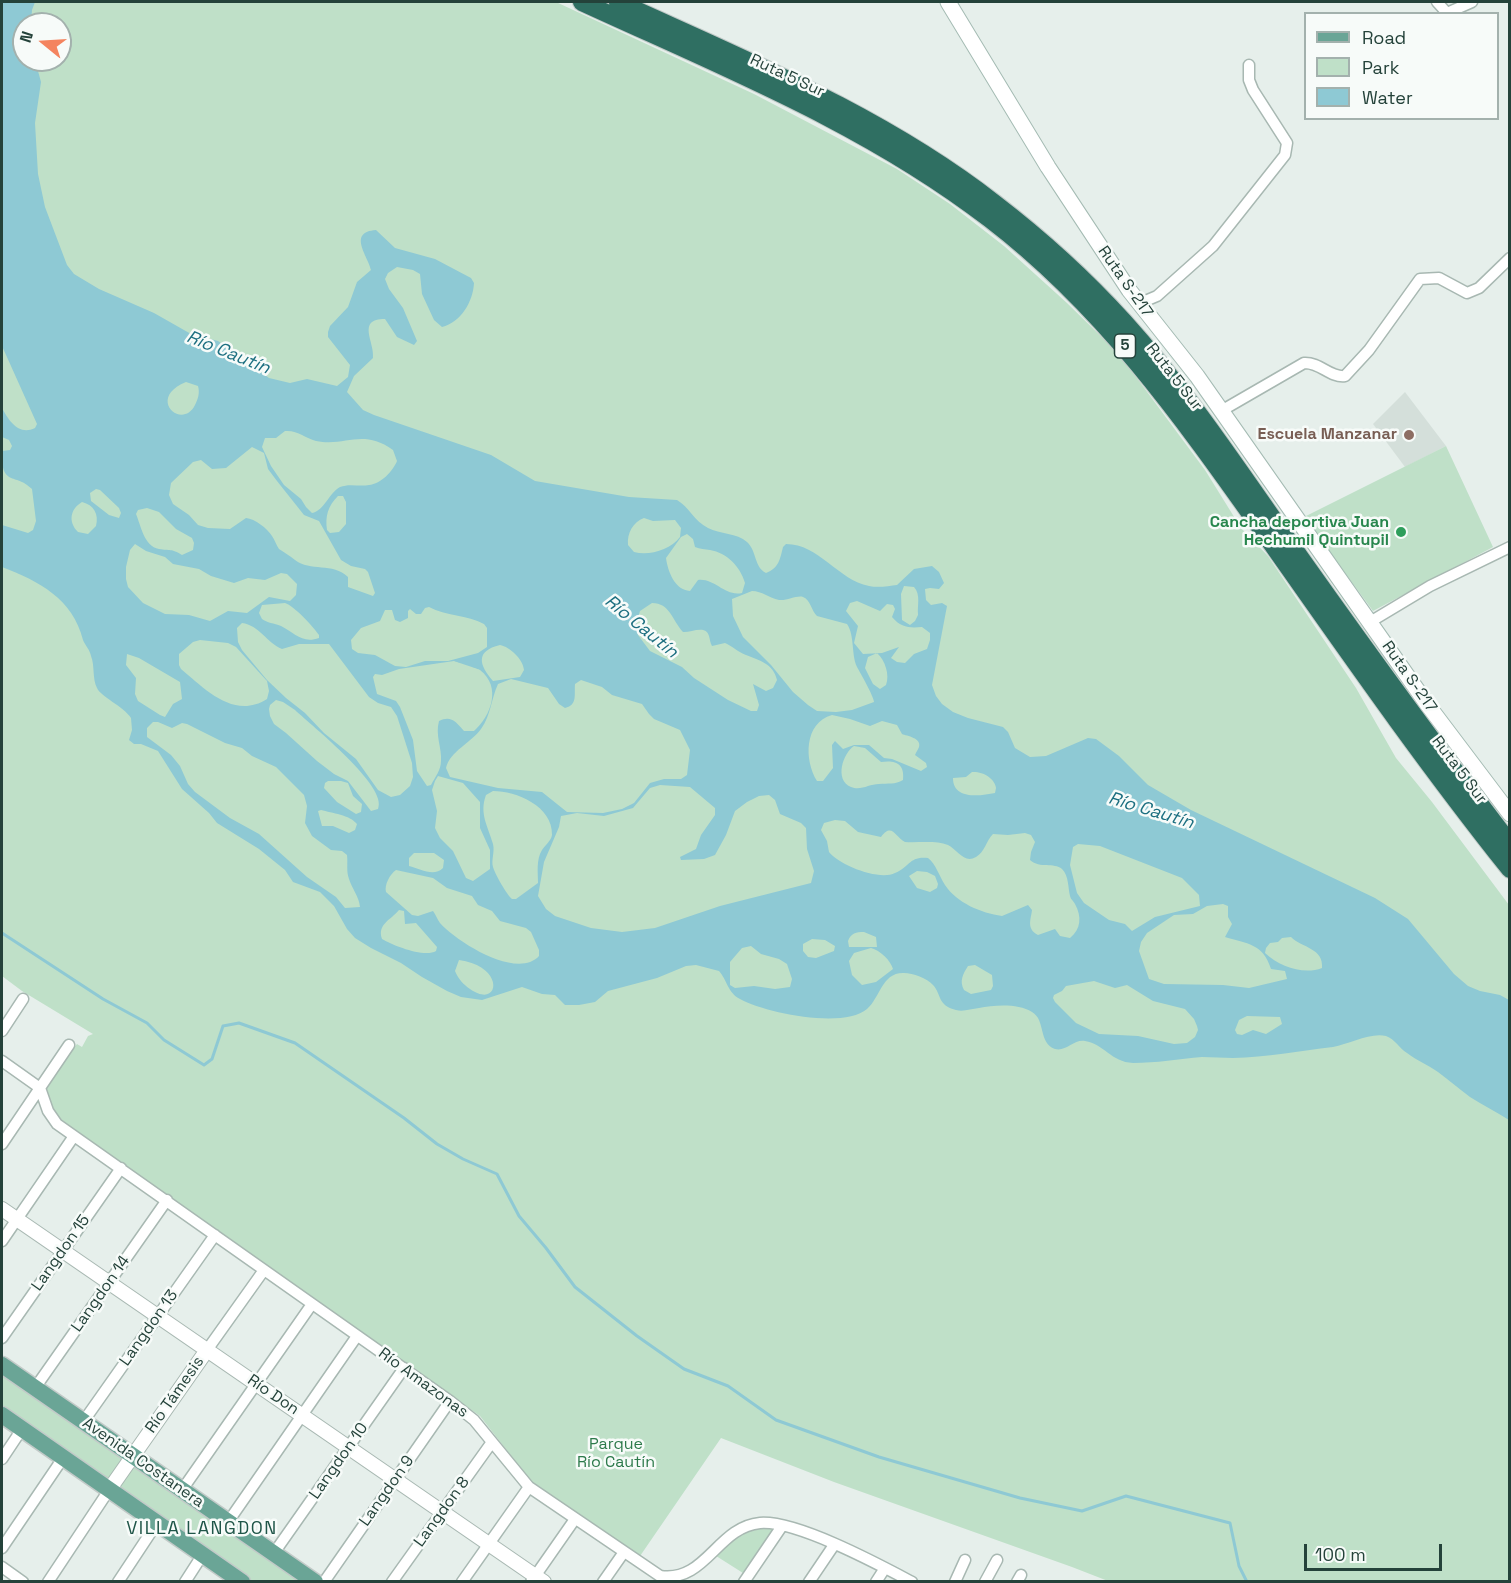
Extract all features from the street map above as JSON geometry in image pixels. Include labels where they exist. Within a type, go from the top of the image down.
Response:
[{"type":"highway","name":"Ruta 5 Sur","points":[[582,2],[789,98],[886,149],[978,210],[1050,269],[1110,329],[1167,398],[1401,725],[1509,869]]},
{"type":"highway","name":"Ruta 5 Sur","points":[[618,2],[812,92],[891,134],[986,196],[1059,257],[1125,323],[1185,396],[1399,696],[1509,844]]},
{"type":"main road","name":"Ruta S-217","points":[[948,2],[1048,167],[1138,304],[1197,376],[1465,756],[1509,814]]},
{"type":"main road","name":"Avenida Costanera","points":[[2,1365],[315,1581]]},
{"type":"main road","points":[[2,1415],[242,1581]]},
{"type":"street","points":[[1449,12],[1472,2]]},
{"type":"street","points":[[1138,304],[1157,296],[1213,246],[1285,155],[1287,143],[1253,90],[1249,80],[1249,65]]},
{"type":"street","points":[[1221,411],[1304,363],[1318,365],[1336,376],[1345,376],[1370,350],[1420,279],[1439,278],[1467,293],[1479,288],[1509,258]]},
{"type":"street","points":[[1370,621],[1430,586],[1509,547]]},
{"type":"street","points":[[2,1031],[23,999]]},
{"type":"street","points":[[2,1144],[69,1046]]},
{"type":"street","points":[[2,1061],[40,1088]]},
{"type":"street","name":"Río Amazonas","points":[[40,1088],[48,1111],[57,1124],[450,1401],[474,1420],[529,1487],[660,1576],[677,1579],[692,1573],[729,1535],[743,1527],[762,1523],[795,1529],[912,1581]]},
{"type":"street","points":[[2,1241],[74,1136]]},
{"type":"street","name":"Langdon 15","points":[[2,1338],[121,1168]]},
{"type":"street","name":"Langdon 14","points":[[35,1388],[167,1200]]},
{"type":"street","name":"Río Don","points":[[2,1209],[396,1479],[537,1580]]},
{"type":"street","name":"Langdon 13","points":[[83,1422],[215,1235]]},
{"type":"street","name":"Río Támesis","points":[[48,1581],[109,1490],[264,1270]]},
{"type":"street","points":[[182,1490],[312,1304]]},
{"type":"street","points":[[228,1522],[357,1336]]},
{"type":"street","name":"Langdon 10","points":[[274,1553],[404,1368]]},
{"type":"street","name":"Langdon 9","points":[[324,1581],[450,1401]]},
{"type":"street","points":[[2,1459],[22,1429]]},
{"type":"street","name":"Langdon 8","points":[[392,1581],[492,1442]]},
{"type":"street","points":[[3,1543],[63,1458]]},
{"type":"street","points":[[462,1581],[529,1487]]},
{"type":"street","points":[[537,1580],[575,1519]]},
{"type":"street","points":[[118,1581],[157,1523]]},
{"type":"street","points":[[744,1581],[782,1526]]},
{"type":"street","points":[[809,1581],[834,1545]]},
{"type":"street","points":[[603,1581],[624,1552]]},
{"type":"street","points":[[185,1581],[203,1554]]},
{"type":"street","points":[[955,1581],[965,1560]]},
{"type":"street","points":[[986,1581],[997,1560]]},
{"type":"street","points":[[2,1567],[23,1581]]},
{"type":"street","points":[[876,1581],[885,1568]]},
{"type":"shaded area","name":"Escuela Manzanar","points":[[1405,392],[1446,446],[1405,467],[1373,424]]},
{"type":"green space","name":"Parque Río Cautín","points":[[2,2],[556,2],[754,94],[897,169],[950,204],[1004,246],[1067,303],[1119,354],[1205,470],[1241,528],[1268,556],[1356,688],[1396,758],[1509,905],[1509,1581],[1108,1581],[834,1482],[721,1438],[638,1559],[533,1484],[480,1416],[132,1172],[37,1102],[67,1055],[77,1044],[82,1047],[88,1036],[93,1034],[22,991],[2,976]]},
{"type":"green space","name":"Cancha deportiva Juan Hechumil Quintupil","points":[[1446,446],[1493,547],[1373,611],[1304,517]]},
{"type":"green space","points":[[2,1368],[311,1581],[247,1581],[2,1413]]},
{"type":"green space","points":[[753,1528],[774,1528],[743,1573],[713,1554],[717,1548]]},
{"type":"water","name":"Río Cautín","points":[[2,2],[35,2],[32,12],[12,12],[12,72],[38,72],[41,82],[35,123],[38,174],[45,207],[67,265],[74,274],[99,289],[154,313],[191,334],[218,341],[269,378],[290,383],[307,379],[337,386],[348,377],[350,365],[328,337],[328,332],[330,326],[348,307],[357,282],[371,270],[362,246],[363,235],[376,230],[395,248],[435,259],[471,278],[474,283],[473,290],[465,310],[455,321],[442,327],[434,320],[422,294],[420,274],[397,267],[388,273],[385,279],[389,289],[403,308],[417,341],[414,345],[397,337],[385,319],[371,323],[369,332],[373,358],[354,376],[347,392],[363,410],[491,455],[535,481],[629,497],[677,500],[708,528],[747,542],[759,567],[766,573],[776,566],[786,544],[809,550],[848,577],[872,587],[897,585],[914,569],[932,566],[939,572],[944,583],[939,589],[925,589],[926,600],[931,605],[942,603],[947,606],[932,685],[942,704],[953,712],[968,718],[1003,727],[1008,732],[1015,748],[1030,757],[1046,756],[1088,738],[1096,739],[1119,756],[1148,785],[1191,810],[1375,898],[1408,919],[1454,974],[1468,986],[1500,995],[1509,1000],[1509,1120],[1470,1097],[1386,1036],[1374,1036],[1333,1047],[1270,1055],[1125,1062],[1085,1041],[1063,1049],[1055,1049],[1046,1042],[1036,1016],[1020,1007],[999,1006],[961,1011],[950,1008],[943,1003],[930,982],[908,973],[897,974],[886,981],[867,1009],[856,1015],[841,1018],[804,1017],[752,1004],[733,993],[719,971],[696,965],[686,966],[657,978],[608,991],[595,1002],[579,1005],[565,1005],[555,995],[542,994],[522,987],[482,1000],[461,997],[447,991],[355,938],[334,906],[320,892],[293,882],[285,870],[259,849],[217,823],[182,789],[158,751],[141,744],[134,744],[129,740],[132,730],[131,718],[97,688],[90,654],[71,613],[53,593],[41,585],[2,567],[2,525],[28,533],[33,530],[36,521],[32,489],[10,478],[4,470],[2,451],[10,450],[12,446],[9,440],[2,437],[2,408],[11,422],[19,429],[29,430],[35,428],[37,424],[2,346]],"holes":[[[186,382],[198,386],[198,398],[189,412],[182,415],[176,413],[168,403],[169,396],[174,389]],[[285,431],[298,433],[316,441],[372,440],[393,450],[397,461],[390,473],[382,480],[373,484],[340,487],[320,509],[312,513],[301,499],[284,485],[262,447],[265,438],[276,438]],[[252,447],[264,453],[268,469],[304,515],[319,521],[341,560],[368,572],[375,593],[373,596],[348,587],[348,577],[342,572],[301,564],[279,549],[270,533],[253,520],[246,518],[230,529],[198,525],[189,515],[173,504],[169,495],[171,483],[193,462],[201,460],[212,469],[226,468]],[[96,489],[100,490],[119,508],[121,513],[119,518],[109,515],[91,501],[90,493]],[[338,496],[343,496],[346,502],[346,524],[339,532],[330,533],[327,530],[326,520]],[[82,502],[86,503],[95,511],[96,526],[88,534],[78,532],[73,524],[72,516],[78,505]],[[147,508],[159,512],[176,529],[192,538],[193,550],[182,555],[154,547],[146,540],[136,514],[138,510]],[[644,518],[653,521],[675,520],[681,528],[680,537],[676,542],[659,551],[634,552],[628,545],[630,532],[634,525]],[[687,534],[693,539],[695,547],[722,554],[732,561],[740,571],[745,583],[742,593],[730,592],[704,580],[698,580],[690,591],[685,590],[673,579],[666,558],[681,537]],[[135,544],[146,551],[165,557],[173,564],[199,569],[211,576],[234,583],[248,578],[265,580],[281,573],[287,574],[297,584],[296,595],[290,601],[269,597],[247,613],[228,611],[210,621],[189,615],[165,614],[143,603],[128,587],[126,567],[130,550]],[[904,586],[914,587],[916,590],[918,615],[910,625],[902,620],[901,594]],[[752,591],[779,600],[803,597],[817,616],[847,624],[851,634],[855,662],[874,702],[852,710],[817,711],[793,692],[771,665],[743,637],[733,616],[732,599]],[[857,601],[880,611],[887,604],[893,605],[895,609],[892,617],[899,623],[910,627],[922,627],[930,633],[927,649],[914,654],[905,663],[891,658],[899,647],[877,653],[887,672],[886,685],[880,689],[873,684],[865,668],[868,657],[876,653],[863,654],[854,643],[858,626],[846,611],[850,603]],[[285,603],[308,622],[319,638],[303,639],[281,626],[262,619],[259,613],[262,605]],[[652,603],[658,604],[667,609],[683,632],[705,630],[712,646],[725,643],[761,661],[769,666],[777,680],[773,688],[766,691],[753,684],[759,705],[757,711],[751,711],[728,700],[694,678],[682,667],[650,651],[638,635],[636,625],[640,611]],[[429,607],[484,624],[487,628],[487,647],[478,653],[448,661],[425,661],[406,667],[395,666],[375,655],[358,653],[352,649],[351,640],[361,628],[380,621],[385,610],[392,610],[395,620],[400,622],[408,618],[410,609],[416,614],[421,614],[425,608]],[[242,623],[253,627],[282,649],[299,644],[329,644],[369,697],[391,707],[397,716],[412,763],[413,777],[410,786],[400,795],[391,797],[378,790],[356,759],[267,680],[238,642],[237,628]],[[200,640],[228,643],[236,647],[267,681],[269,691],[267,699],[255,705],[232,704],[210,693],[179,665],[179,654],[193,642]],[[500,645],[515,654],[524,670],[520,677],[493,681],[482,664],[486,651]],[[127,654],[139,658],[180,682],[182,699],[173,704],[165,717],[138,701],[135,694],[136,678],[126,665]],[[454,661],[480,670],[487,677],[491,685],[492,701],[485,718],[474,731],[464,731],[450,719],[439,721],[441,764],[431,785],[427,786],[417,771],[413,740],[400,707],[396,701],[377,694],[373,677],[375,674],[382,675],[399,669]],[[511,679],[548,688],[559,704],[565,708],[574,702],[575,684],[581,680],[602,687],[612,695],[642,704],[654,719],[680,730],[690,750],[687,775],[681,779],[664,779],[650,783],[634,803],[622,809],[603,813],[567,812],[542,792],[498,788],[450,777],[446,768],[448,762],[481,729],[498,684]],[[276,700],[295,710],[361,772],[372,786],[378,799],[378,809],[371,811],[348,781],[317,761],[274,724],[270,716],[270,705]],[[832,715],[870,726],[882,721],[897,725],[902,734],[918,741],[919,747],[915,755],[926,763],[927,767],[921,771],[884,758],[869,745],[854,745],[843,749],[835,741],[832,745],[833,768],[823,781],[817,781],[810,763],[809,743],[816,726],[823,719]],[[153,722],[172,728],[182,723],[187,724],[225,743],[242,748],[252,756],[276,767],[304,795],[307,806],[305,823],[312,836],[331,850],[342,851],[347,855],[348,876],[360,907],[345,908],[336,897],[307,877],[259,834],[230,818],[195,792],[188,784],[180,766],[171,755],[147,737],[147,728]],[[854,746],[865,748],[881,762],[895,762],[901,766],[903,780],[855,788],[846,784],[843,779],[842,766],[850,749]],[[972,772],[987,776],[996,788],[995,793],[968,795],[957,790],[953,778],[966,777]],[[438,776],[463,783],[480,802],[480,828],[490,850],[490,869],[473,881],[466,878],[453,851],[440,838],[435,828],[437,811],[432,790]],[[328,781],[348,783],[353,796],[362,804],[361,812],[356,814],[337,802],[324,788],[325,783]],[[660,785],[690,787],[715,808],[715,815],[701,835],[696,849],[680,857],[681,860],[704,859],[715,855],[735,811],[759,796],[769,795],[775,800],[780,814],[801,823],[806,828],[807,849],[814,871],[811,883],[720,906],[655,928],[622,932],[591,928],[555,916],[546,909],[538,896],[544,862],[559,827],[561,816],[577,813],[604,816],[633,808],[650,788]],[[493,791],[512,794],[540,808],[551,825],[552,835],[539,858],[538,883],[516,899],[510,897],[494,870],[493,844],[483,808],[486,795]],[[318,811],[350,818],[357,824],[355,830],[349,833],[333,826],[322,826]],[[835,820],[845,821],[858,832],[881,837],[891,831],[905,842],[943,843],[968,859],[979,855],[993,834],[1025,833],[1031,835],[1035,842],[1030,860],[1038,864],[1059,867],[1064,872],[1070,897],[1079,914],[1078,927],[1070,938],[1060,936],[1055,929],[1038,935],[1032,930],[1030,920],[1032,910],[1028,905],[1002,916],[970,906],[950,891],[928,858],[913,860],[895,873],[879,875],[841,862],[829,852],[827,841],[821,830],[824,823]],[[1078,844],[1100,846],[1182,878],[1199,895],[1200,906],[1155,917],[1132,931],[1125,924],[1109,920],[1084,903],[1077,893],[1070,865],[1073,847]],[[414,853],[434,853],[444,860],[443,868],[435,872],[409,866],[409,858]],[[396,870],[433,878],[447,888],[472,896],[478,905],[492,911],[500,921],[526,928],[531,932],[539,950],[539,956],[529,962],[517,964],[488,956],[448,931],[433,911],[418,916],[412,915],[386,892],[390,877]],[[917,871],[927,872],[935,876],[937,888],[930,892],[917,888],[909,876]],[[1223,904],[1228,906],[1228,917],[1232,924],[1225,937],[1259,949],[1268,960],[1271,969],[1285,971],[1287,979],[1249,988],[1164,984],[1149,979],[1139,951],[1141,942],[1147,933],[1174,915],[1193,914],[1207,906]],[[399,910],[404,911],[405,924],[416,923],[437,947],[436,951],[417,952],[387,942],[382,939],[381,934],[386,923]],[[859,932],[876,937],[877,947],[849,947],[848,941],[851,936]],[[1291,937],[1316,952],[1322,961],[1322,968],[1308,971],[1285,966],[1265,953],[1270,943]],[[812,939],[825,940],[835,946],[834,951],[816,958],[808,957],[803,951],[803,944]],[[751,946],[761,954],[787,964],[792,979],[790,987],[735,988],[730,985],[730,962],[742,948]],[[871,948],[888,959],[893,969],[876,982],[862,985],[852,975],[849,961],[854,953]],[[459,960],[474,964],[485,970],[491,977],[492,991],[488,994],[480,994],[470,989],[455,971]],[[975,965],[992,975],[991,990],[971,994],[964,990],[962,978],[968,966]],[[1094,981],[1115,988],[1127,985],[1153,1001],[1185,1009],[1194,1019],[1198,1030],[1195,1037],[1187,1043],[1174,1044],[1138,1036],[1099,1034],[1076,1023],[1053,998],[1066,986]],[[1247,1016],[1280,1017],[1282,1024],[1266,1034],[1253,1030],[1242,1035],[1237,1034],[1235,1030],[1239,1020]]]},
{"type":"waterway","points":[[2,933],[103,999],[147,1023],[164,1040],[204,1065],[212,1059],[223,1026],[239,1023],[295,1043],[404,1118],[437,1144],[497,1174],[519,1216],[575,1287],[637,1336],[684,1369],[728,1386],[776,1420],[879,1457],[1020,1498],[1082,1511],[1126,1496],[1230,1523],[1239,1566],[1247,1582]]},
{"type":"place","name":"Escuela Manzanar","points":[[1409,435]]},
{"type":"place","name":"Cancha deportiva Juan Hechumil Quintupil","points":[[1401,532]]},
{"type":"district","name":"VILLA LANGDON","points":[[202,1529]]}]
